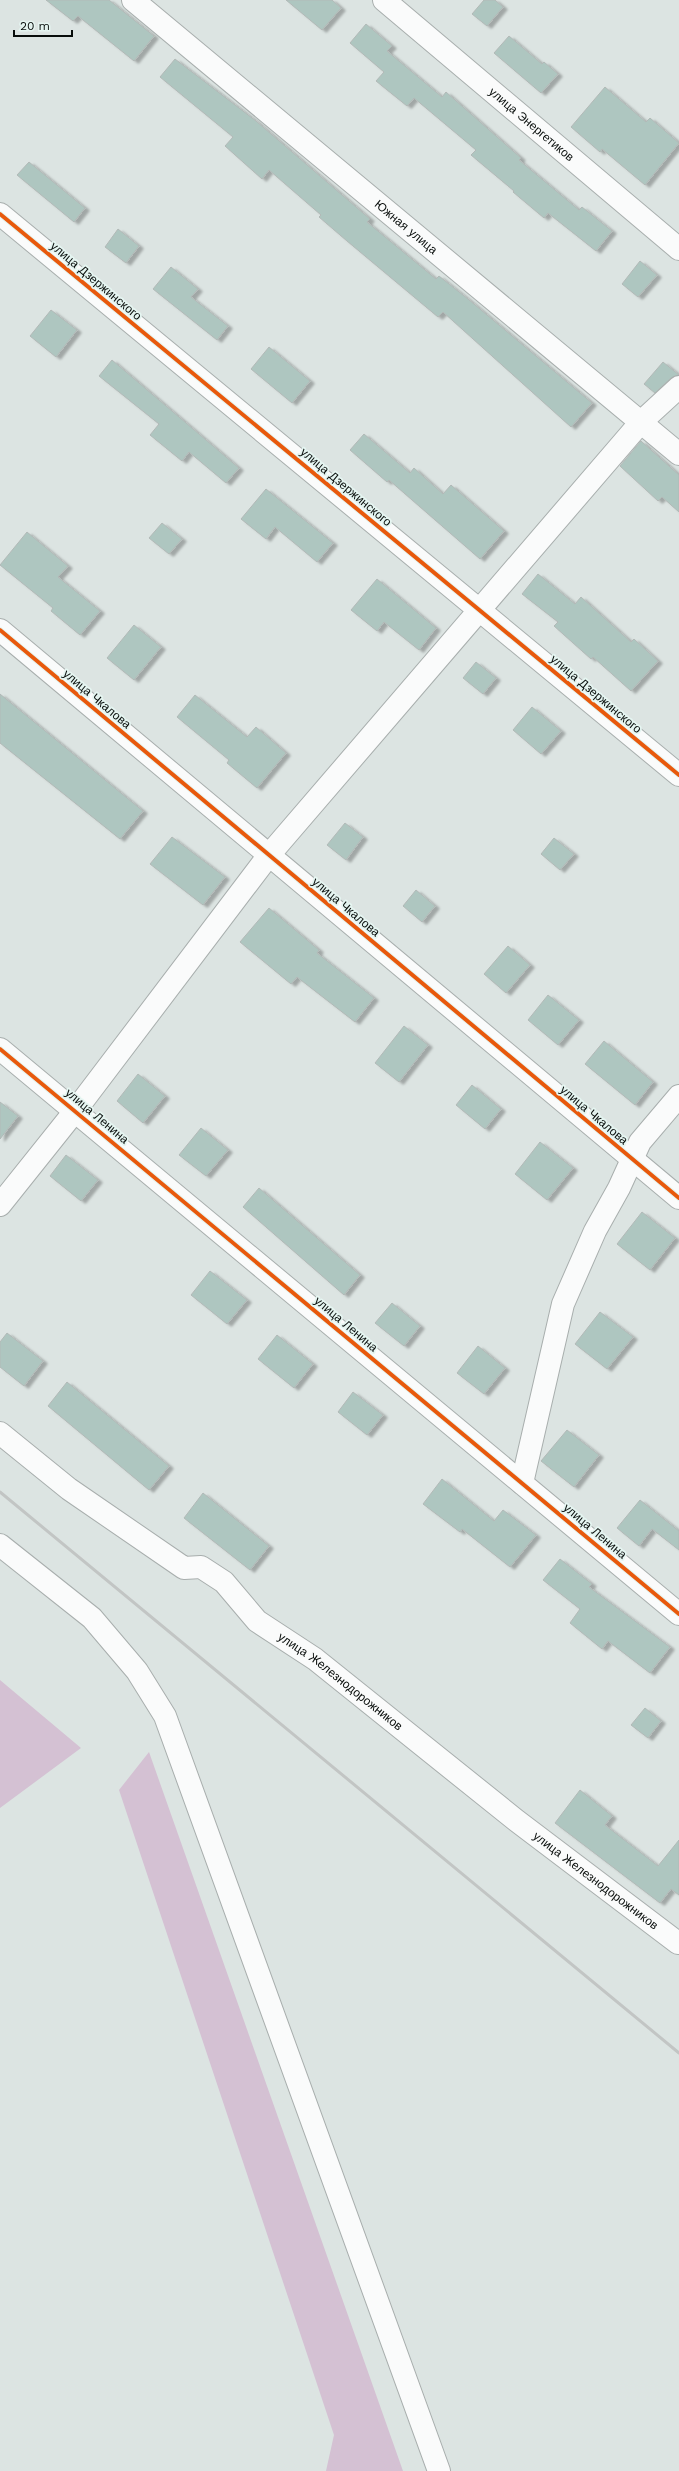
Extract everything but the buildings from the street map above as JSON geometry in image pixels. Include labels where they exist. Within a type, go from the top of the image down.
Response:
[{"type":"street","name":"Южная улица","points":[[133,0],[679,454]]},
{"type":"street","name":"улица Энергетиков","points":[[384,0],[679,249]]},
{"type":"street","name":"улица Дзержинского","points":[[0,214],[679,775]]},
{"type":"street","points":[[0,1205],[75,1111],[269,855],[641,422],[679,387]]},
{"type":"street","name":"улица Чкалова","points":[[0,630],[679,1198]]},
{"type":"street","name":"улица Ленина","points":[[0,1049],[679,1614]]},
{"type":"street","points":[[522,1483],[563,1304],[595,1231],[633,1160],[640,1142],[679,1096]]},
{"type":"street","name":"улица Железнодорожников","points":[[0,1433],[69,1489],[184,1568],[201,1567],[224,1582],[257,1621],[315,1658],[517,1821],[678,1943]]},
{"type":"street","points":[[0,1545],[92,1618],[137,1671],[165,1716],[439,2471]]},
{"type":"shaded area","points":[[0,1680],[81,1748],[0,1808]]},
{"type":"shaded area","points":[[149,1752],[403,2471],[326,2471],[334,2435],[119,1790]]},
{"type":"railway","points":[[0,1492],[679,2053]]},
{"type":"cycle path","points":[[0,214],[679,775]]},
{"type":"cycle path","points":[[0,630],[679,1198]]},
{"type":"cycle path","points":[[0,1049],[679,1614]]}]
